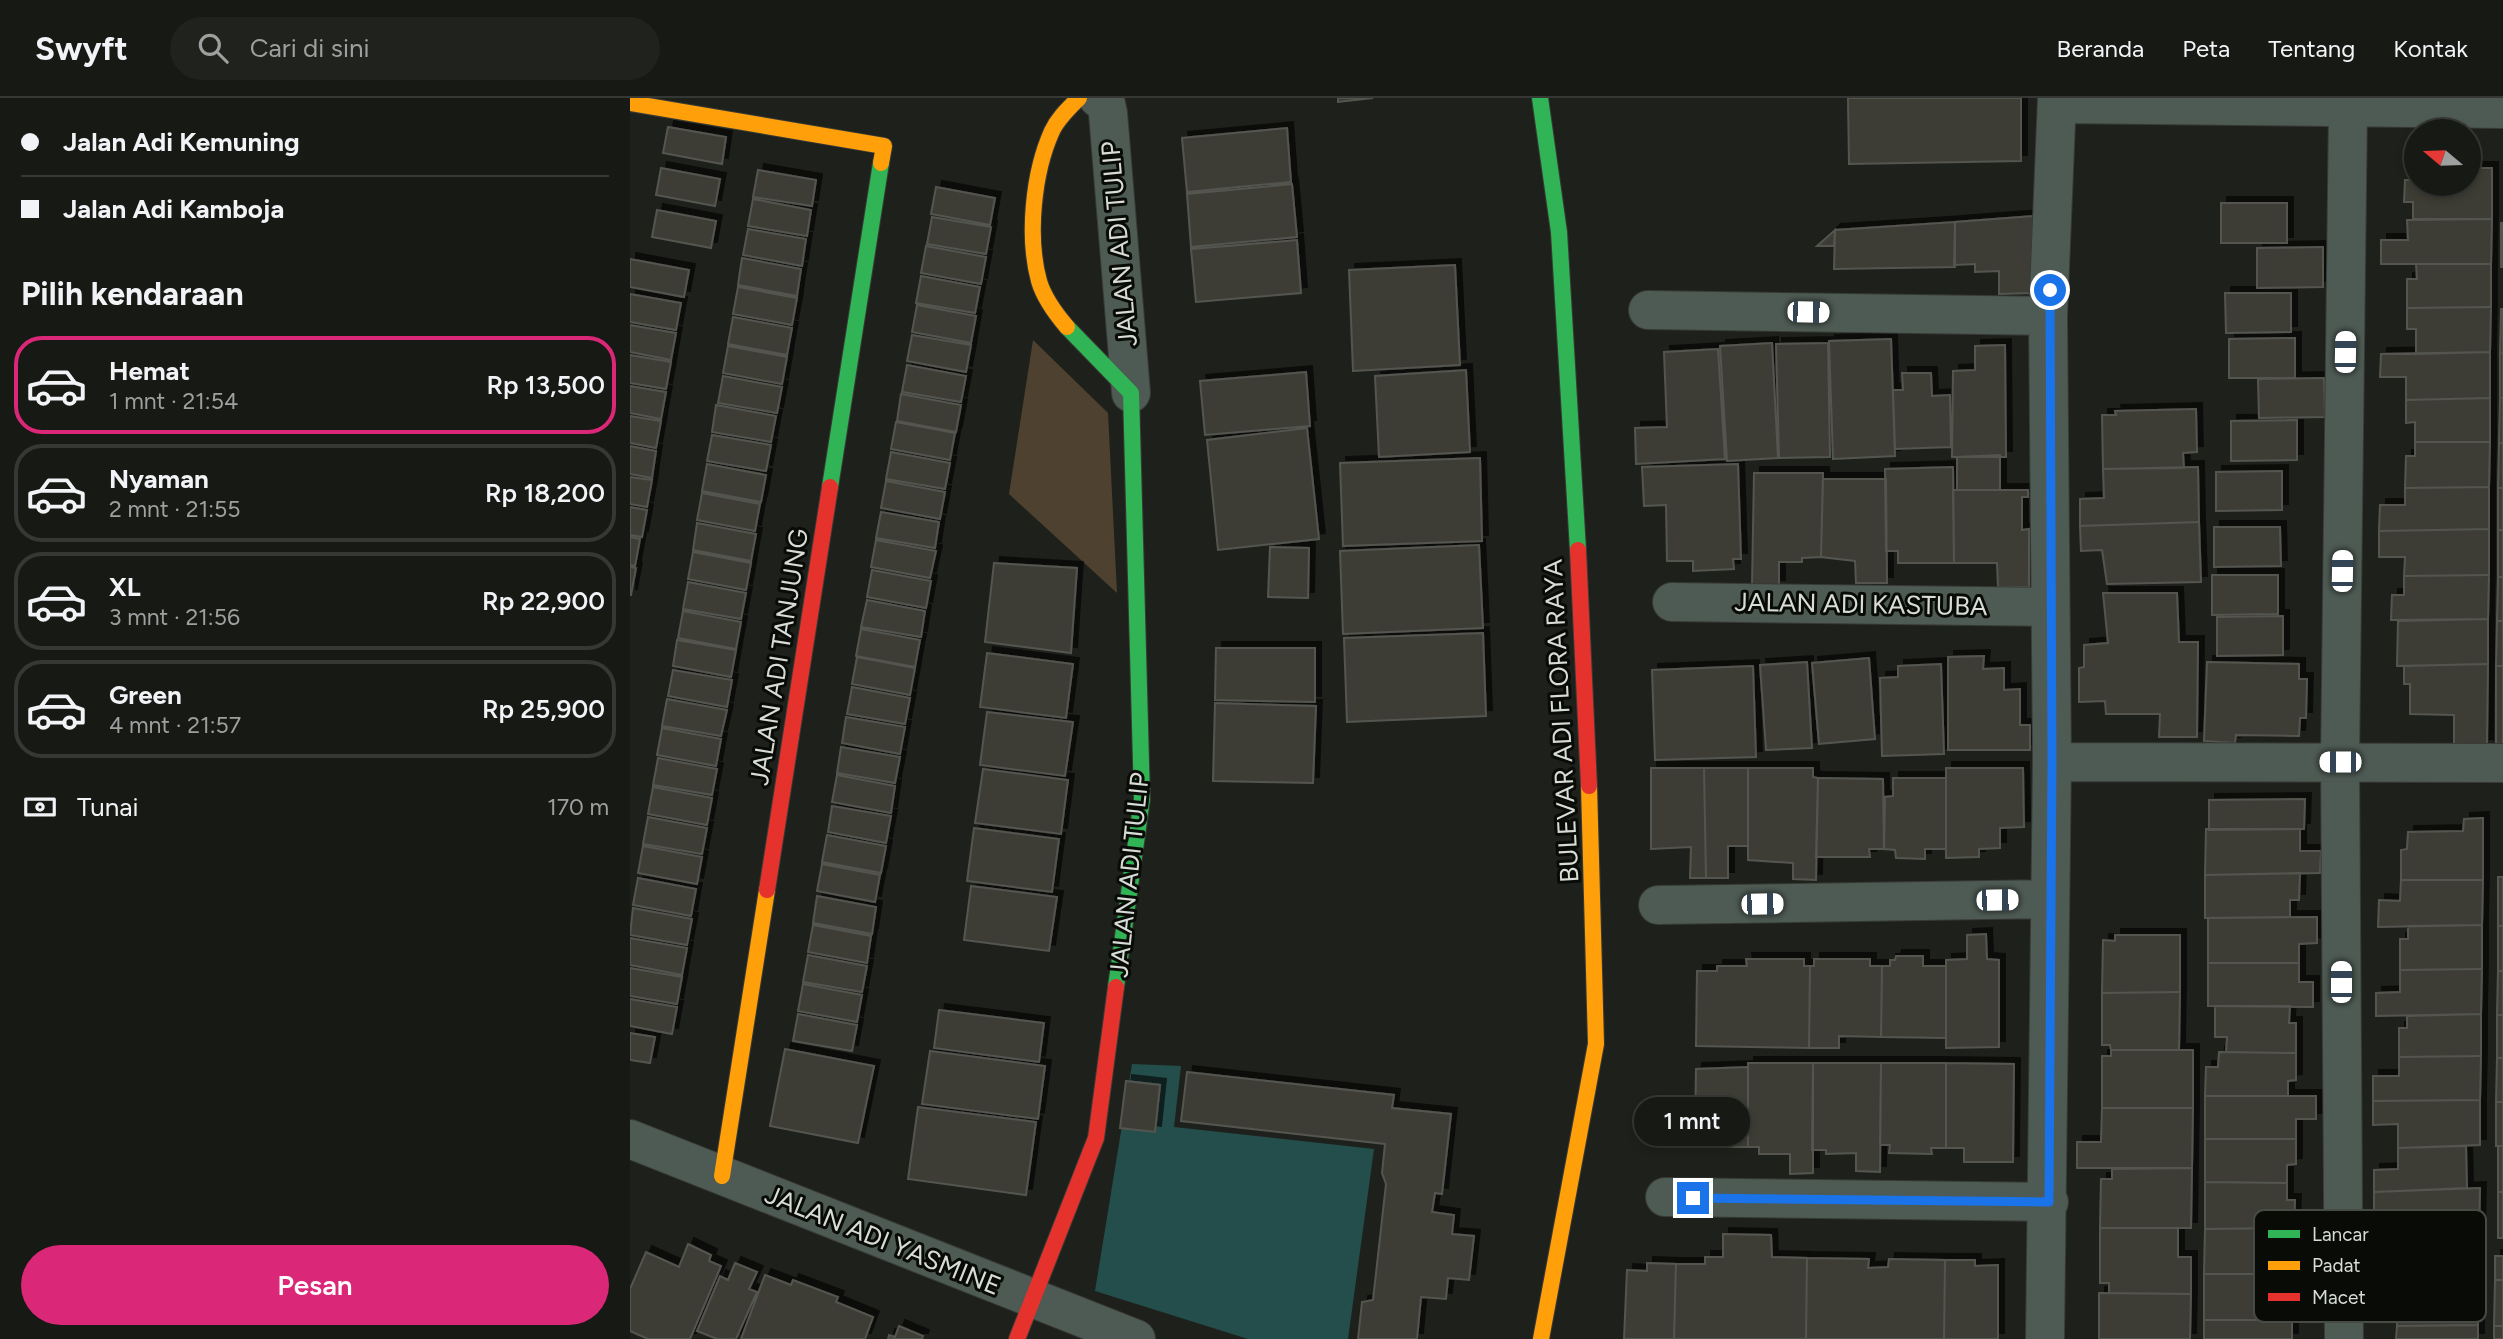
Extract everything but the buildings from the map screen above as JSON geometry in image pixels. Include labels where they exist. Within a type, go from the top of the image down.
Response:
[{"type":"street","name":"JALAN ADI TULIP","points":[[1079,98],[1050,133],[1036,195],[1036,262],[1046,298],[1092,355],[1131,393]]},
{"type":"street","name":"JALAN ADI TULIP","points":[[1017,1339],[1097,1138],[1142,799],[1131,393],[1108,113],[1106,104],[1098,98]]},
{"type":"street","name":"BULEVAR ADI FLORA RAYA","points":[[1540,98],[1559,232],[1574,476],[1594,860],[1596,1044],[1541,1339]]},
{"type":"street","points":[[2045,1339],[2049,1202],[2052,762],[2049,316],[2057,101],[2303,102],[2348,107],[2503,109]]},
{"type":"street","name":"JALAN ADI TANJUNG","points":[[630,103],[884,146],[722,1176]]},
{"type":"street","points":[[2343,1210],[2340,762],[2348,107]]},
{"type":"street","points":[[1648,310],[2049,316]]},
{"type":"street","name":"JALAN ADI KASTUBA","points":[[1672,602],[2050,607]]},
{"type":"street","points":[[2052,762],[2503,763]]},
{"type":"street","points":[[1658,905],[2050,899]]},
{"type":"street","name":"JALAN ADI YASMINE","points":[[630,1139],[1136,1339]]},
{"type":"street","points":[[1665,1197],[2049,1202]]},
{"type":"shaded area","points":[[1033,340],[1108,413],[1117,593],[1009,494]]},
{"type":"water","points":[[1132,1064],[1181,1066],[1174,1127],[1374,1149],[1348,1339],[1248,1339],[1095,1291]]},
{"type":"traffic: fast","points":[[1540,98],[1559,232],[1578,550]]},
{"type":"traffic: fast","points":[[830,487],[881,163]]},
{"type":"traffic: fast","points":[[1067,327],[1131,393],[1142,799],[1116,987]]},
{"type":"traffic: slow","points":[[1067,327],[1050,305],[1039,281],[1033,245],[1034,205],[1040,166],[1052,131],[1079,98]]},
{"type":"traffic: slow","points":[[630,103],[884,146],[881,163]]},
{"type":"traffic: slow","points":[[1541,1339],[1596,1044],[1589,786]]},
{"type":"traffic: slow","points":[[722,1176],[767,890]]},
{"type":"traffic: jam","points":[[767,890],[830,487]]},
{"type":"traffic: jam","points":[[1578,550],[1589,786]]},
{"type":"traffic: jam","points":[[1017,1339],[1096,1138],[1116,987]]},
{"type":"route","points":[[1693,1198],[2049,1202],[2052,762],[2050,290]]}]
